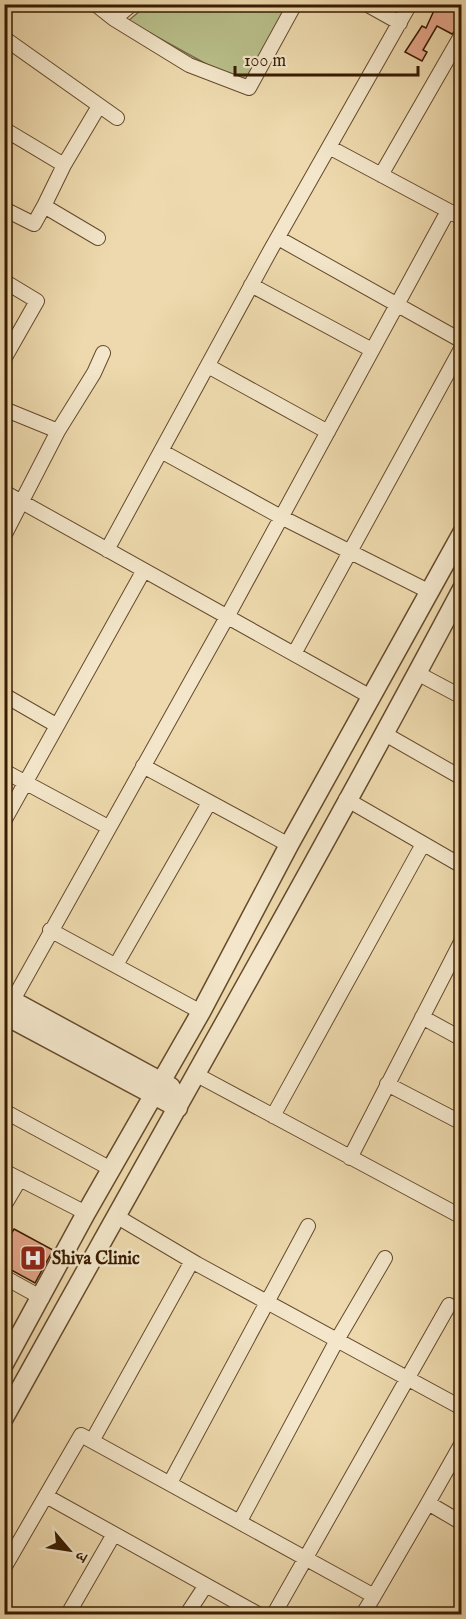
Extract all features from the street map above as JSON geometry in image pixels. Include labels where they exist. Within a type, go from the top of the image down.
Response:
[{"type":"street","points":[[95,4],[114,19],[189,65],[249,88],[295,4]]},
{"type":"street","points":[[114,19],[132,4]]},
{"type":"street","points":[[366,4],[400,23]]},
{"type":"street","points":[[107,549],[410,4]]},
{"type":"street","points":[[381,175],[462,34]]},
{"type":"street","points":[[4,38],[117,118]]},
{"type":"street","points":[[6,215],[34,224],[64,165],[99,106]]},
{"type":"street","points":[[4,129],[64,165]]},
{"type":"street","points":[[329,147],[462,218]]},
{"type":"street","points":[[44,206],[98,238]]},
{"type":"street","points":[[182,1101],[7,1004],[227,617],[448,211]]},
{"type":"street","points":[[278,238],[462,341]]},
{"type":"street","points":[[4,280],[37,301],[4,359]]},
{"type":"street","points":[[252,285],[372,350]]},
{"type":"street","points":[[294,654],[462,347]]},
{"type":"street","points":[[4,536],[23,503],[58,431],[94,373],[103,353]]},
{"type":"street","points":[[208,366],[328,432]]},
{"type":"street","points":[[4,409],[58,431]]},
{"type":"street","points":[[161,451],[281,517],[430,592]]},
{"type":"street","points":[[4,492],[371,697]]},
{"type":"street","points":[[4,1364],[111,1169],[201,1012],[289,845],[462,533]]},
{"type":"street","points":[[4,821],[144,570]]},
{"type":"street","points":[[4,1418],[197,1075],[346,799],[385,734],[462,589]]},
{"type":"street","points":[[417,674],[462,698]]},
{"type":"street","points":[[4,695],[56,725]]},
{"type":"street","points":[[385,734],[462,778]]},
{"type":"street","points":[[142,766],[289,845]]},
{"type":"street","points":[[4,771],[108,827]]},
{"type":"street","points":[[346,799],[462,866]]},
{"type":"street","points":[[116,965],[209,803]]},
{"type":"street","points":[[273,1116],[423,844]]},
{"type":"street","points":[[50,930],[201,1012]]},
{"type":"street","points":[[350,1158],[461,945]]},
{"type":"street","points":[[422,1017],[462,1039]]},
{"type":"street","points":[[197,1075],[462,1217]]},
{"type":"street","points":[[387,1084],[462,1123]]},
{"type":"street","points":[[4,1111],[111,1169]]},
{"type":"street","points":[[4,1171],[86,1214]]},
{"type":"street","points":[[4,1206],[20,1179]]},
{"type":"street","points":[[116,1216],[192,1261],[462,1408]]},
{"type":"street","points":[[170,1483],[308,1226]]},
{"type":"street","points":[[240,1521],[337,1340],[385,1258]]},
{"type":"street","points":[[92,1441],[192,1261]]},
{"type":"street","points":[[4,1277],[42,1298]]},
{"type":"street","points":[[274,1614],[449,1305]]},
{"type":"street","points":[[4,1568],[11,1543],[46,1496],[81,1435],[307,1557],[374,1596]]},
{"type":"street","points":[[363,1614],[462,1443]]},
{"type":"street","points":[[46,1496],[258,1614]]},
{"type":"street","points":[[428,1503],[462,1523]]},
{"type":"street","points":[[68,1614],[114,1534]]},
{"type":"street","points":[[188,1614],[206,1585]]},
{"type":"green space","points":[[147,5],[293,5],[248,87],[128,21]]},
{"type":"building","points":[[437,4],[462,4],[462,25],[452,34],[437,26],[423,50],[427,52],[422,61],[405,52],[422,26],[426,28]]},
{"type":"building","points":[[14,1229],[53,1250],[35,1283],[4,1266],[4,1247]]},
{"type":"place","name":"Shiva Clinic","points":[[33,1258]]}]
